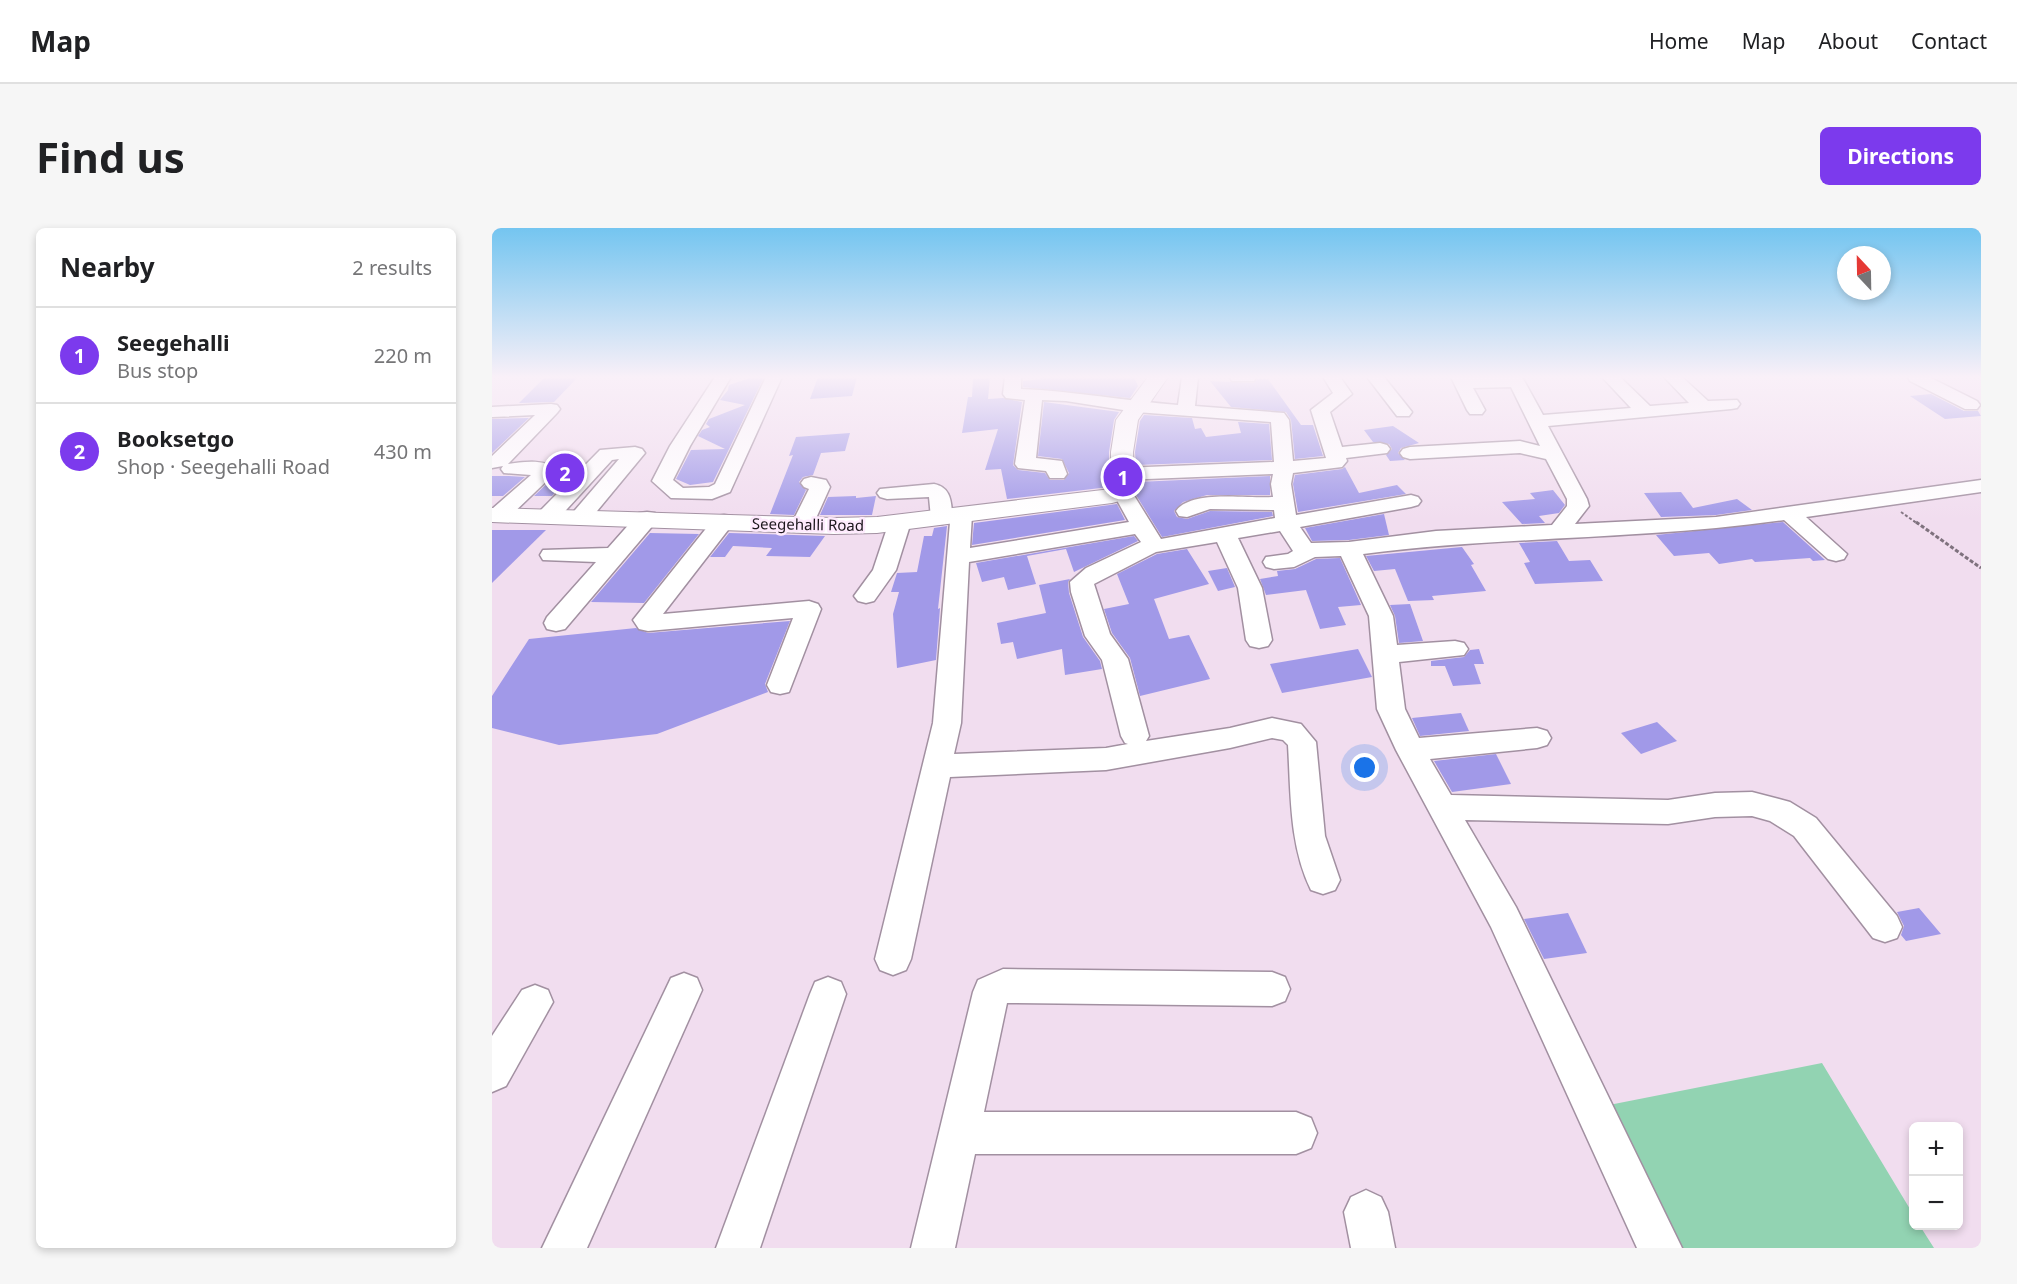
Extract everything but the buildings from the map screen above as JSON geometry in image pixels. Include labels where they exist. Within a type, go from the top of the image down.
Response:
[{"type":"main road","points":[[1123,483],[1122,452],[1125,425]]},
{"type":"main road","name":"Seegehalli Road","points":[[495,515],[646,518],[709,523],[834,526],[951,516],[1123,483]]},
{"type":"street","points":[[495,515],[547,471],[502,465],[500,461],[536,425]]},
{"type":"street","points":[[693,425],[662,481],[678,494],[712,493],[723,488],[752,425]]},
{"type":"street","points":[[1030,425],[1025,464],[1055,465],[1057,474]]},
{"type":"street","points":[[1280,425],[1284,468],[1281,484],[1287,517],[1302,548],[1308,551],[1348,549],[1436,538],[1716,523],[1981,486]]},
{"type":"street","points":[[1325,425],[1337,461],[1332,464],[1186,472],[1123,483],[1148,536],[1160,546],[1277,524],[1287,517],[1411,501]]},
{"type":"street","points":[[1540,425],[1577,499],[1578,506],[1558,531]]},
{"type":"street","points":[[1410,453],[1520,447],[1556,455]]},
{"type":"street","points":[[1334,453],[1380,449]]},
{"type":"street","points":[[548,516],[607,454],[635,453],[580,517]]},
{"type":"street","points":[[1186,472],[1196,507],[1255,505],[1287,517]]},
{"type":"street","points":[[802,525],[820,486],[811,483]]},
{"type":"street","points":[[887,493],[934,490],[951,516],[958,557],[947,723],[892,958]]},
{"type":"street","points":[[712,493],[709,523],[645,620],[648,623],[809,609],[780,685]]},
{"type":"street","points":[[1789,513],[1836,554]]},
{"type":"street","points":[[556,623],[646,518]]},
{"type":"street","points":[[866,596],[884,570],[900,522]]},
{"type":"street","points":[[1225,534],[1250,588],[1257,614],[1259,640]]},
{"type":"street","points":[[958,557],[1148,536]]},
{"type":"street","points":[[1134,736],[1115,660],[1098,636],[1083,592],[1082,582],[1148,536]]},
{"type":"street","points":[[1348,549],[1381,615],[1391,708],[1410,750],[1504,918],[1660,1248]]},
{"type":"street","points":[[1274,562],[1294,560],[1308,551]]},
{"type":"street","points":[[551,555],[614,555]]},
{"type":"street","points":[[1385,654],[1455,649]]},
{"type":"street","points":[[937,766],[1106,759],[1230,738],[1272,728],[1292,731],[1302,742],[1309,836],[1323,880]]},
{"type":"street","points":[[1410,750],[1537,738]]},
{"type":"street","points":[[1443,807],[1668,812],[1715,805],[1752,804],[1779,811],[1805,827],[1885,927]]},
{"type":"street","points":[[933,1248],[991,992],[996,988],[1015,986],[1272,988]]},
{"type":"street","points":[[564,1248],[684,990]]},
{"type":"street","points":[[738,1248],[828,994]]},
{"type":"street","points":[[492,1072],[535,1002]]},
{"type":"street","points":[[959,1132],[1296,1133]]},
{"type":"path","points":[[1883,500],[1981,568]]},
{"type":"green space","points":[[1822,1063],[1909,1207],[1909,1230],[1923,1230],[1934,1248],[1677,1248],[1609,1105]]},
{"type":"place","name":"Booksetgo","points":[[565,473]]},
{"type":"place","name":"Seegehalli","points":[[1123,477]]}]
